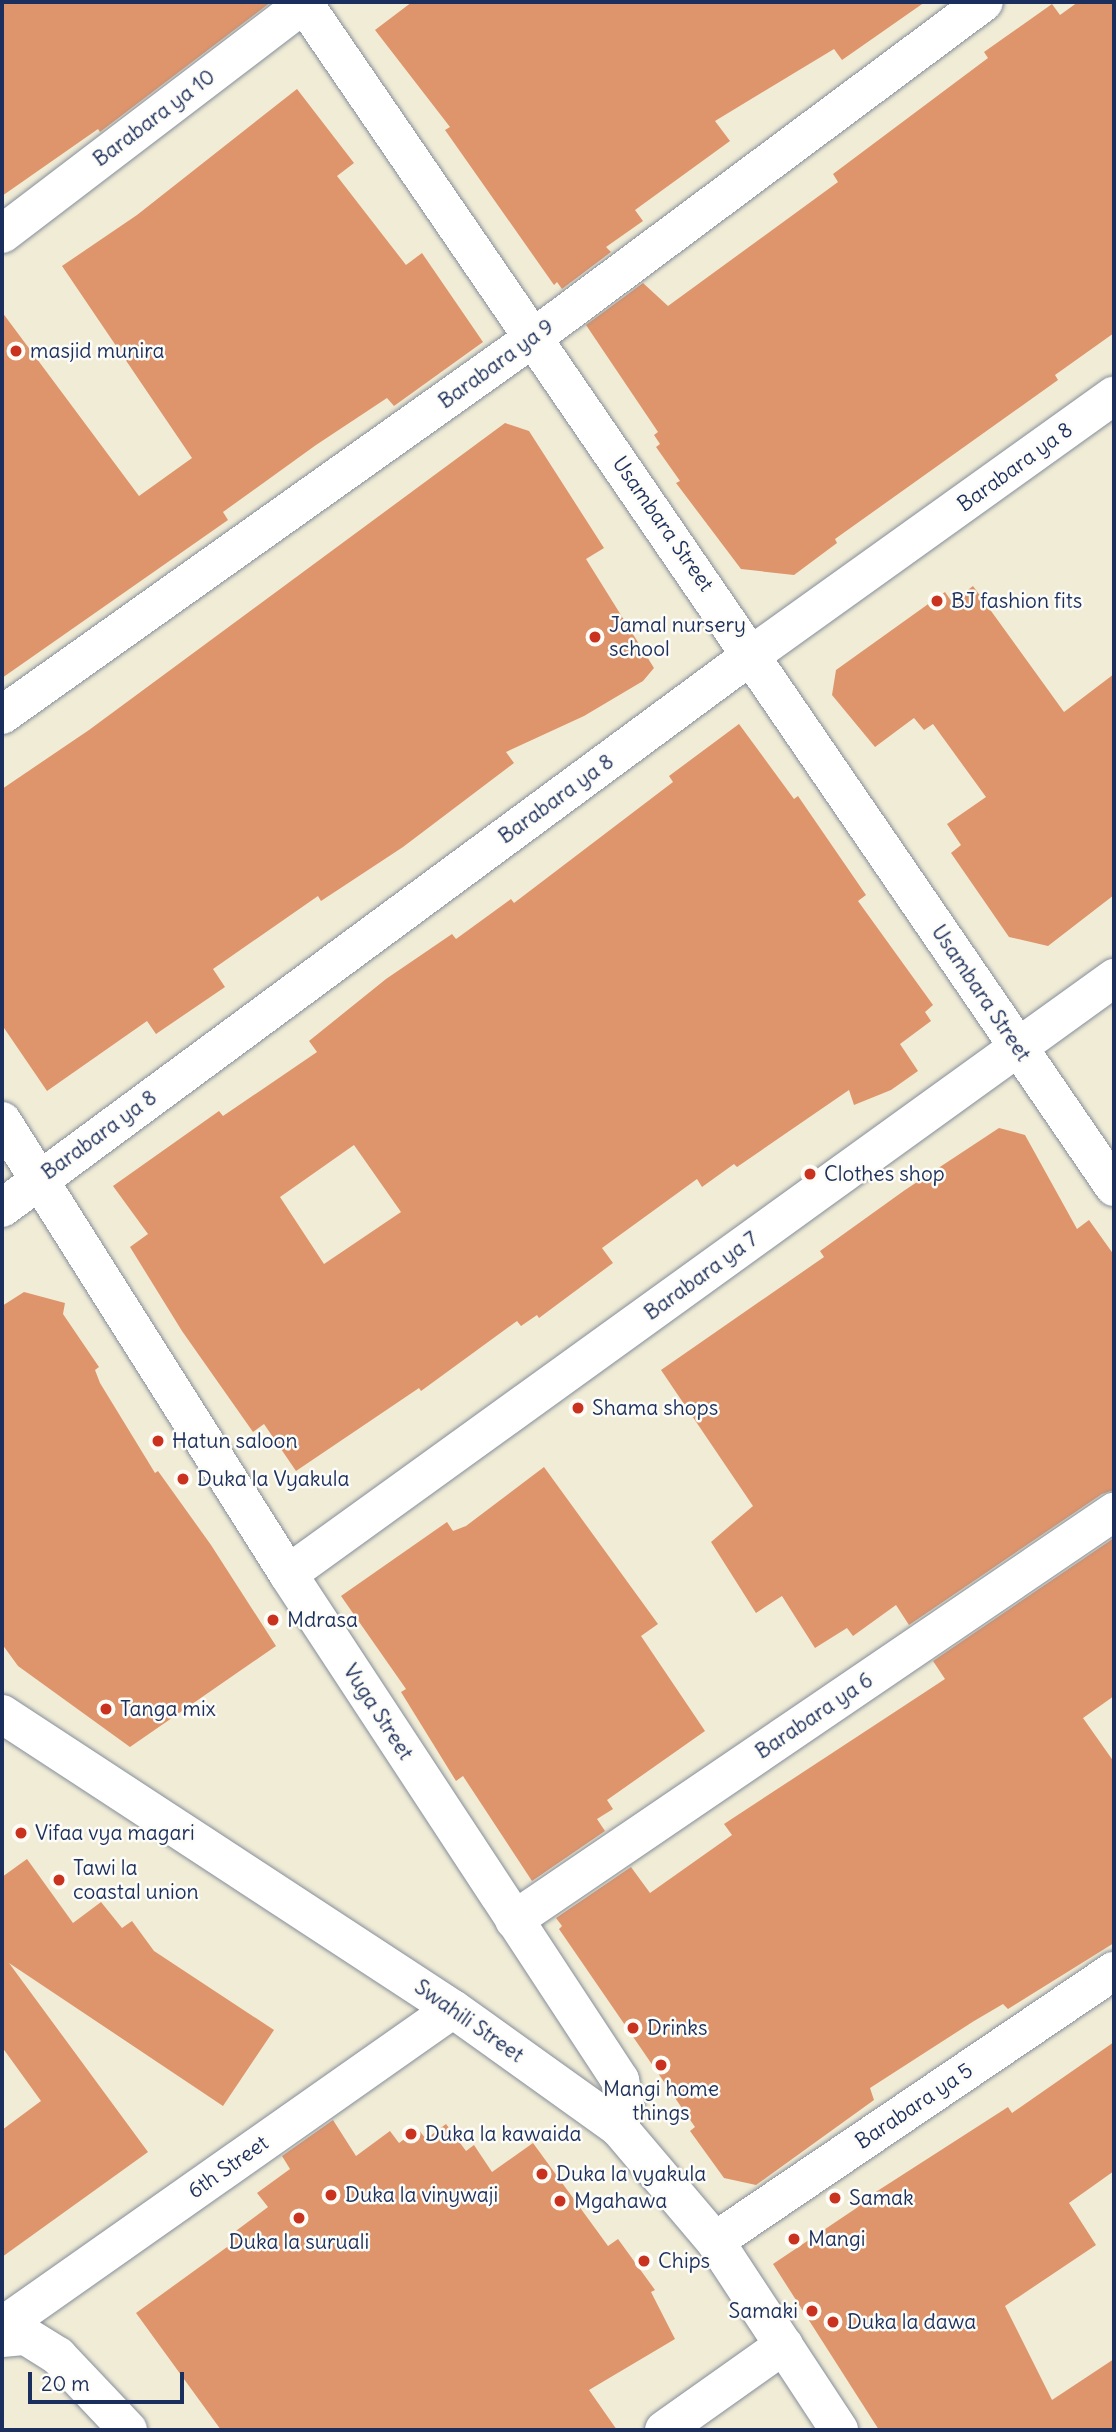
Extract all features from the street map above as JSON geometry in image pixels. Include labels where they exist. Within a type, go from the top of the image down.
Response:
[{"type":"street","name":"Usambara Street","points":[[305,2],[533,338],[753,654],[1114,1187]]},
{"type":"street","name":"Barabara ya 10","points":[[2,234],[305,2]]},
{"type":"street","name":"Barabara ya 9","points":[[2,715],[533,338],[984,2]]},
{"type":"street","name":"Barabara ya 8","points":[[2,1208],[753,654],[1114,396]]},
{"type":"street","name":"Barabara ya 7","points":[[288,1574],[1114,978]]},
{"type":"street","name":"Vuga Street","points":[[2,1121],[288,1574],[620,2080],[625,2105],[619,2128]]},
{"type":"street","name":"Barabara ya 6","points":[[514,1920],[1114,1512]]},
{"type":"street","name":"Swahili Street","points":[[2,1714],[453,2009],[619,2128],[715,2241],[839,2430]]},
{"type":"street","name":"Barabara ya 5","points":[[715,2241],[1114,1971]]},
{"type":"street","name":"6th Street","points":[[2,2326],[453,2009]]},
{"type":"street","points":[[2,2338],[26,2336],[58,2356],[128,2430]]},
{"type":"street","points":[[664,2430],[784,2345]]},
{"type":"building","points":[[2,2],[271,2],[100,132],[98,129],[2,196]]},
{"type":"building","points":[[412,2],[925,2],[842,60],[834,49],[715,121],[730,141],[635,210],[643,221],[606,247],[611,252],[562,289],[557,282],[554,285],[445,130],[450,127],[375,30]]},
{"type":"building","points":[[1078,2],[1114,2],[1114,333],[1055,375],[1058,380],[835,539],[837,543],[794,575],[741,569],[676,483],[680,481],[656,447],[660,444],[654,435],[658,432],[586,325],[643,283],[668,306],[838,182],[833,174],[988,58],[984,52],[1052,4],[1060,15]]},
{"type":"building","points":[[297,89],[354,163],[337,176],[406,265],[422,253],[483,342],[394,406],[387,398],[316,445],[223,512],[228,520],[2,678],[2,312],[139,496],[192,458],[62,266],[137,215]]},
{"type":"building","points":[[505,423],[529,431],[604,548],[586,559],[654,668],[643,681],[584,716],[506,752],[514,763],[403,847],[321,901],[318,896],[213,969],[225,987],[156,1034],[147,1021],[47,1091],[2,1025],[2,789],[89,730]]},
{"type":"building","points":[[973,586],[1064,712],[1114,674],[1114,895],[1048,946],[1009,937],[951,853],[961,845],[947,824],[986,797],[933,724],[924,730],[914,718],[875,747],[832,695],[836,670],[945,592],[952,602]]},
{"type":"building","points":[[739,724],[794,799],[798,796],[866,895],[858,901],[933,1005],[925,1012],[931,1021],[900,1044],[918,1071],[891,1090],[854,1105],[849,1090],[737,1167],[734,1164],[702,1187],[697,1179],[602,1248],[613,1263],[539,1318],[537,1315],[521,1326],[517,1321],[421,1391],[419,1388],[296,1471],[264,1424],[253,1432],[182,1331],[130,1247],[148,1234],[113,1186],[219,1111],[223,1116],[317,1052],[309,1041],[386,979],[452,934],[456,939],[511,899],[514,903],[673,782],[669,776]],"holes":[[[354,1145],[401,1212],[324,1264],[280,1197]]]},
{"type":"building","points":[[999,1128],[1025,1135],[1077,1229],[1089,1220],[1114,1255],[1114,1490],[1102,1494],[909,1625],[896,1605],[853,1636],[847,1628],[815,1648],[782,1596],[756,1613],[711,1542],[753,1506],[661,1370],[824,1257],[820,1251],[905,1190]]},
{"type":"building","points":[[24,1292],[65,1303],[63,1314],[99,1367],[95,1370],[100,1383],[155,1473],[158,1471],[211,1545],[276,1646],[130,1747],[18,1666],[2,1644],[2,1306]]},
{"type":"building","points":[[544,1467],[658,1624],[641,1636],[705,1731],[607,1800],[613,1809],[597,1819],[605,1831],[532,1881],[463,1776],[456,1781],[401,1692],[406,1689],[341,1596],[447,1522],[453,1531],[466,1526]]},
{"type":"building","points":[[1114,1538],[1114,1696],[1083,1718],[1114,1762],[1114,1943],[1008,2009],[1003,2004],[974,2021],[870,2088],[874,2100],[756,2185],[724,2178],[690,2131],[695,2127],[559,1929],[562,1926],[556,1918],[631,1867],[650,1893],[732,1835],[724,1824],[945,1679],[933,1661]]},
{"type":"building","points":[[27,1859],[73,1923],[101,1902],[122,1928],[132,1921],[154,1951],[274,2030],[223,2106],[9,1963],[148,2152],[2,2257],[2,2130],[41,2101],[2,2047],[2,1877]]},
{"type":"building","points":[[1114,2042],[1114,2171],[1069,2203],[1096,2245],[1005,2306],[1052,2400],[1114,2359],[1114,2430],[879,2430],[773,2264],[858,2207],[854,2206],[1008,2107],[1012,2113]]},
{"type":"building","points":[[333,2120],[356,2156],[390,2131],[399,2143],[418,2129],[426,2139],[446,2124],[466,2151],[474,2145],[492,2172],[533,2143],[608,2246],[618,2239],[655,2290],[651,2292],[675,2339],[589,2390],[617,2430],[221,2430],[136,2313],[234,2242],[229,2236],[268,2207],[257,2193],[290,2169],[282,2156]]},
{"type":"place","name":"masjid munira","points":[[16,351]]},
{"type":"place","name":"BJ fashion fits","points":[[937,601]]},
{"type":"place","name":"Jamal nursery school","points":[[595,637]]},
{"type":"place","name":"Clothes shop","points":[[810,1174]]},
{"type":"place","name":"Shama shops","points":[[578,1408]]},
{"type":"place","name":"Hatun saloon","points":[[158,1441]]},
{"type":"place","name":"Duka la Vyakula","points":[[183,1479]]},
{"type":"place","name":"Mdrasa","points":[[273,1620]]},
{"type":"place","name":"Tanga mix","points":[[106,1709]]},
{"type":"place","name":"Vifaa vya magari","points":[[21,1833]]},
{"type":"place","name":"Tawi la coastal union","points":[[59,1880]]},
{"type":"place","name":"Drinks","points":[[633,2028]]},
{"type":"place","name":"Mangi home things","points":[[661,2065]]},
{"type":"place","name":"Duka la kawaida","points":[[411,2134]]},
{"type":"place","name":"Duka la vyakula","points":[[542,2174]]},
{"type":"place","name":"Duka la vinywaji","points":[[331,2195]]},
{"type":"place","name":"Samak","points":[[835,2198]]},
{"type":"place","name":"Mgahawa","points":[[560,2201]]},
{"type":"place","name":"Duka la suruali","points":[[299,2218]]},
{"type":"place","name":"Mangi","points":[[794,2239]]},
{"type":"place","name":"Chips","points":[[644,2261]]},
{"type":"place","name":"Samaki","points":[[812,2311]]},
{"type":"place","name":"Duka la dawa","points":[[833,2322]]}]
